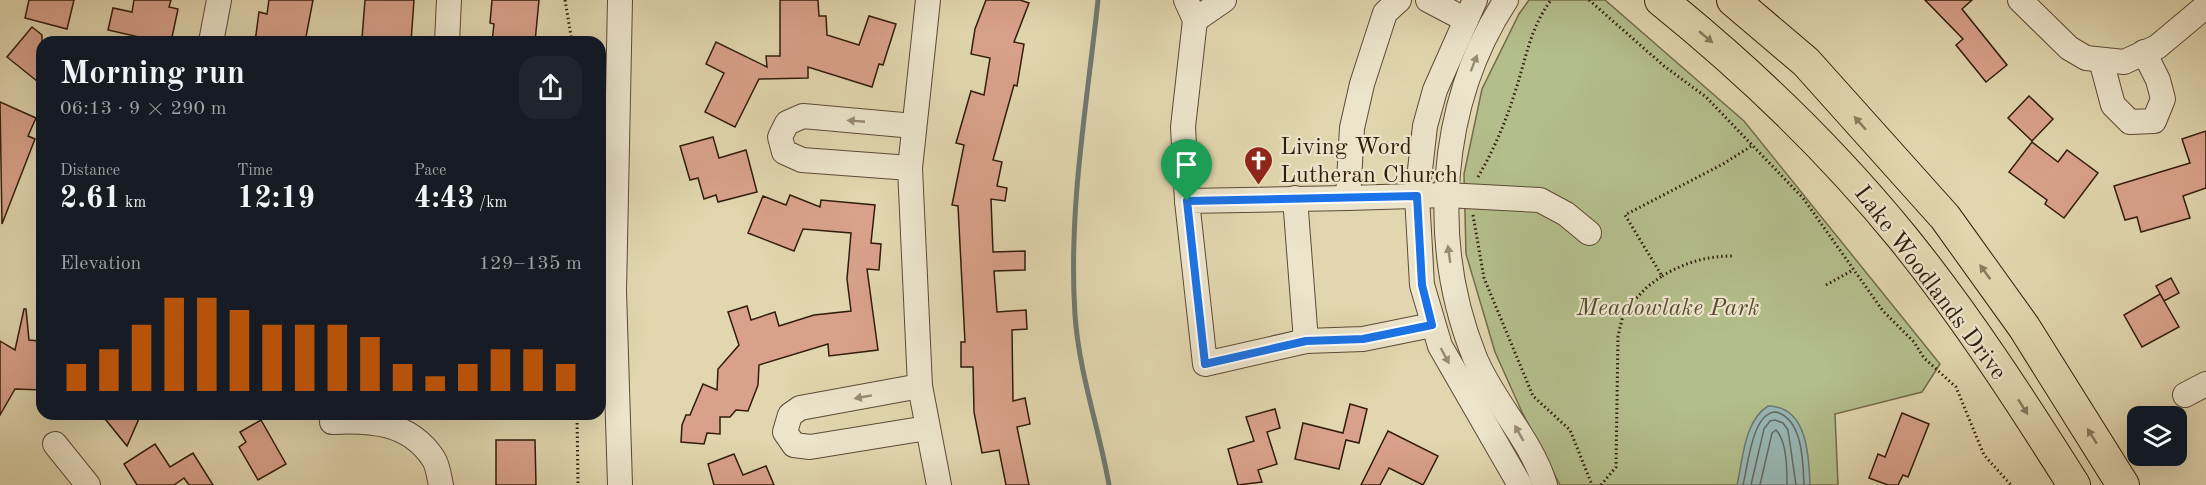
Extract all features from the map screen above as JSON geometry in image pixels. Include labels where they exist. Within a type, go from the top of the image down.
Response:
[{"type":"main road","name":"Lake Woodlands Drive","points":[[1661,0],[1709,38],[1781,107],[1837,163],[1904,239],[1989,355],[2074,485]]},
{"type":"main road","name":"Lake Woodlands Drive","points":[[1733,0],[1806,62],[1945,217],[2024,327],[2123,485]]},
{"type":"street","points":[[212,36],[219,0]]},
{"type":"street","points":[[447,36],[449,0]]},
{"type":"street","points":[[620,0],[614,291],[620,485]]},
{"type":"street","points":[[928,0],[910,168],[920,386],[939,485]]},
{"type":"street","points":[[1224,0],[1191,10],[1183,127],[1187,201],[1205,364],[1306,341],[1363,339],[1432,325]]},
{"type":"street","points":[[1348,198],[1352,128],[1362,84],[1385,13],[1399,0]]},
{"type":"street","points":[[1428,0],[1470,10],[1435,90],[1425,126],[1417,196],[1422,285],[1432,325],[1456,377],[1520,485]]},
{"type":"street","points":[[1506,0],[1483,40],[1455,122],[1446,195],[1446,233],[1456,304],[1472,349],[1545,485]]},
{"type":"street","points":[[2020,0],[2069,48],[2086,58],[2124,62],[2157,47],[2206,6]]},
{"type":"street","points":[[2101,60],[2113,105],[2130,122],[2154,121],[2163,99],[2158,80],[2144,52]]},
{"type":"street","points":[[910,168],[802,160],[784,152],[780,137],[787,123],[803,116],[914,126]]},
{"type":"street","points":[[1187,201],[1446,195],[1539,200],[1566,214],[1589,233]]},
{"type":"street","points":[[1295,198],[1306,341]]},
{"type":"street","points":[[2185,395],[2206,384]]},
{"type":"street","points":[[920,386],[800,408],[790,416],[785,432],[794,445],[810,447],[927,428]]},
{"type":"street","points":[[332,422],[369,420],[398,429],[418,441],[434,460],[441,485]]},
{"type":"street","points":[[55,444],[88,485]]},
{"type":"path","points":[[565,0],[571,36]]},
{"type":"path","points":[[1551,0],[1536,20],[1514,97],[1493,152],[1475,181],[1472,208],[1484,278],[1533,396],[1570,430],[1592,485]]},
{"type":"path","points":[[1589,0],[1664,66],[1706,97],[1803,198],[1883,311],[1914,342],[1924,358],[1956,387],[1984,455],[2011,485]]},
{"type":"path","points":[[1662,276],[1625,215],[1723,164],[1753,145]]},
{"type":"path","points":[[1601,485],[1616,467],[1618,336],[1624,311],[1647,287],[1679,266],[1712,256],[1733,256]]},
{"type":"path","points":[[1827,285],[1853,270]]},
{"type":"path","points":[[577,420],[578,485]]},
{"type":"green space","name":"Meadowlake Park","points":[[1529,0],[1605,0],[1744,121],[1940,364],[1922,392],[1835,414],[1838,485],[1560,485],[1522,412],[1495,352],[1466,254],[1464,174],[1482,89],[1519,14]]},
{"type":"water","points":[[1768,406],[1781,408],[1791,414],[1798,423],[1807,447],[1810,485],[1737,485],[1749,431],[1760,413]]},
{"type":"building","points":[[29,0],[74,0],[67,29],[25,18]]},
{"type":"building","points":[[134,0],[171,0],[169,7],[178,9],[172,36],[135,36],[108,30],[113,8],[132,12]]},
{"type":"building","points":[[269,0],[313,0],[306,36],[256,36],[259,12],[267,14]]},
{"type":"building","points":[[365,0],[414,0],[411,36],[362,36]]},
{"type":"building","points":[[492,0],[539,0],[536,36],[493,36],[494,24],[490,23]]},
{"type":"building","points":[[780,0],[818,0],[819,16],[826,16],[827,35],[859,45],[869,16],[896,24],[883,65],[879,64],[872,87],[808,67],[808,78],[759,79],[735,127],[705,112],[724,73],[706,64],[716,42],[767,67],[766,56],[780,56]]},
{"type":"building","points":[[986,0],[1020,0],[1029,3],[1014,42],[1024,44],[1017,86],[1014,85],[993,160],[1002,162],[997,186],[1007,188],[1005,201],[991,199],[993,252],[1025,251],[1025,270],[994,271],[997,312],[1026,310],[1027,329],[1012,330],[1013,401],[1025,398],[1030,424],[1017,427],[1029,485],[1006,485],[999,450],[982,453],[974,412],[973,367],[961,367],[961,342],[965,342],[958,206],[952,205],[964,145],[956,143],[971,91],[984,95],[990,58],[971,54],[975,29]]},
{"type":"building","points":[[1925,0],[1972,0],[1962,9],[2007,65],[1986,82],[1956,45],[1963,39]]},
{"type":"building","points":[[32,27],[42,35],[36,36],[36,80],[7,57]]},
{"type":"building","points":[[2029,96],[2053,119],[2032,141],[2008,118]]},
{"type":"building","points":[[0,102],[36,118],[28,136],[35,139],[2,224]]},
{"type":"building","points":[[2206,131],[2206,188],[2183,196],[2190,218],[2141,232],[2137,217],[2125,220],[2114,186],[2190,163],[2182,139]]},
{"type":"building","points":[[713,137],[719,158],[746,150],[757,192],[718,202],[716,195],[704,199],[698,178],[690,180],[680,146]]},
{"type":"building","points":[[2032,142],[2058,162],[2067,150],[2098,173],[2064,218],[2045,204],[2047,200],[2009,172]]},
{"type":"building","points":[[790,195],[820,207],[821,200],[875,205],[871,243],[881,244],[879,270],[867,269],[878,350],[829,356],[828,344],[759,365],[758,385],[748,411],[736,410],[730,417],[720,417],[720,434],[707,433],[704,444],[681,442],[682,425],[686,415],[690,415],[703,384],[717,390],[718,369],[739,345],[728,312],[747,306],[751,320],[775,312],[779,326],[814,315],[851,311],[847,279],[851,233],[803,229],[794,251],[748,233],[763,196],[786,205]]},
{"type":"building","points":[[2171,278],[2179,293],[2164,301],[2156,286]]},
{"type":"building","points":[[2160,294],[2179,327],[2142,347],[2124,315]]},
{"type":"building","points":[[24,309],[26,309],[29,340],[36,341],[36,390],[15,389],[0,415],[0,341],[15,350]]},
{"type":"building","points":[[1350,404],[1367,409],[1359,443],[1346,440],[1339,469],[1295,459],[1303,423],[1343,433]]},
{"type":"building","points":[[1275,409],[1280,428],[1267,432],[1277,464],[1258,470],[1262,482],[1238,485],[1228,449],[1254,441],[1246,417]]},
{"type":"building","points":[[1902,413],[1929,424],[1908,477],[1903,475],[1898,485],[1888,485],[1869,478],[1878,454],[1885,457]]},
{"type":"building","points":[[106,420],[138,420],[127,446]]},
{"type":"building","points":[[261,420],[286,464],[258,480],[239,447],[246,442],[240,432]]},
{"type":"building","points":[[1388,431],[1438,456],[1423,485],[1389,468],[1380,485],[1361,485]]},
{"type":"building","points":[[496,440],[535,440],[536,485],[496,485]]},
{"type":"building","points":[[155,444],[170,467],[193,453],[213,485],[189,485],[184,478],[174,485],[137,485],[124,464]]},
{"type":"building","points":[[734,454],[743,475],[766,466],[774,485],[714,485],[708,464]]},
{"type":"waterway","points":[[1098,0],[1076,197],[1074,276],[1077,337],[1109,485]]},
{"type":"place","name":"Living Word Lutheran Church","points":[[1259,186]]},
{"type":"route","points":[[1417,196],[1422,285],[1432,325],[1363,339],[1306,341],[1205,364],[1187,201],[1238,198],[1417,196]]}]
